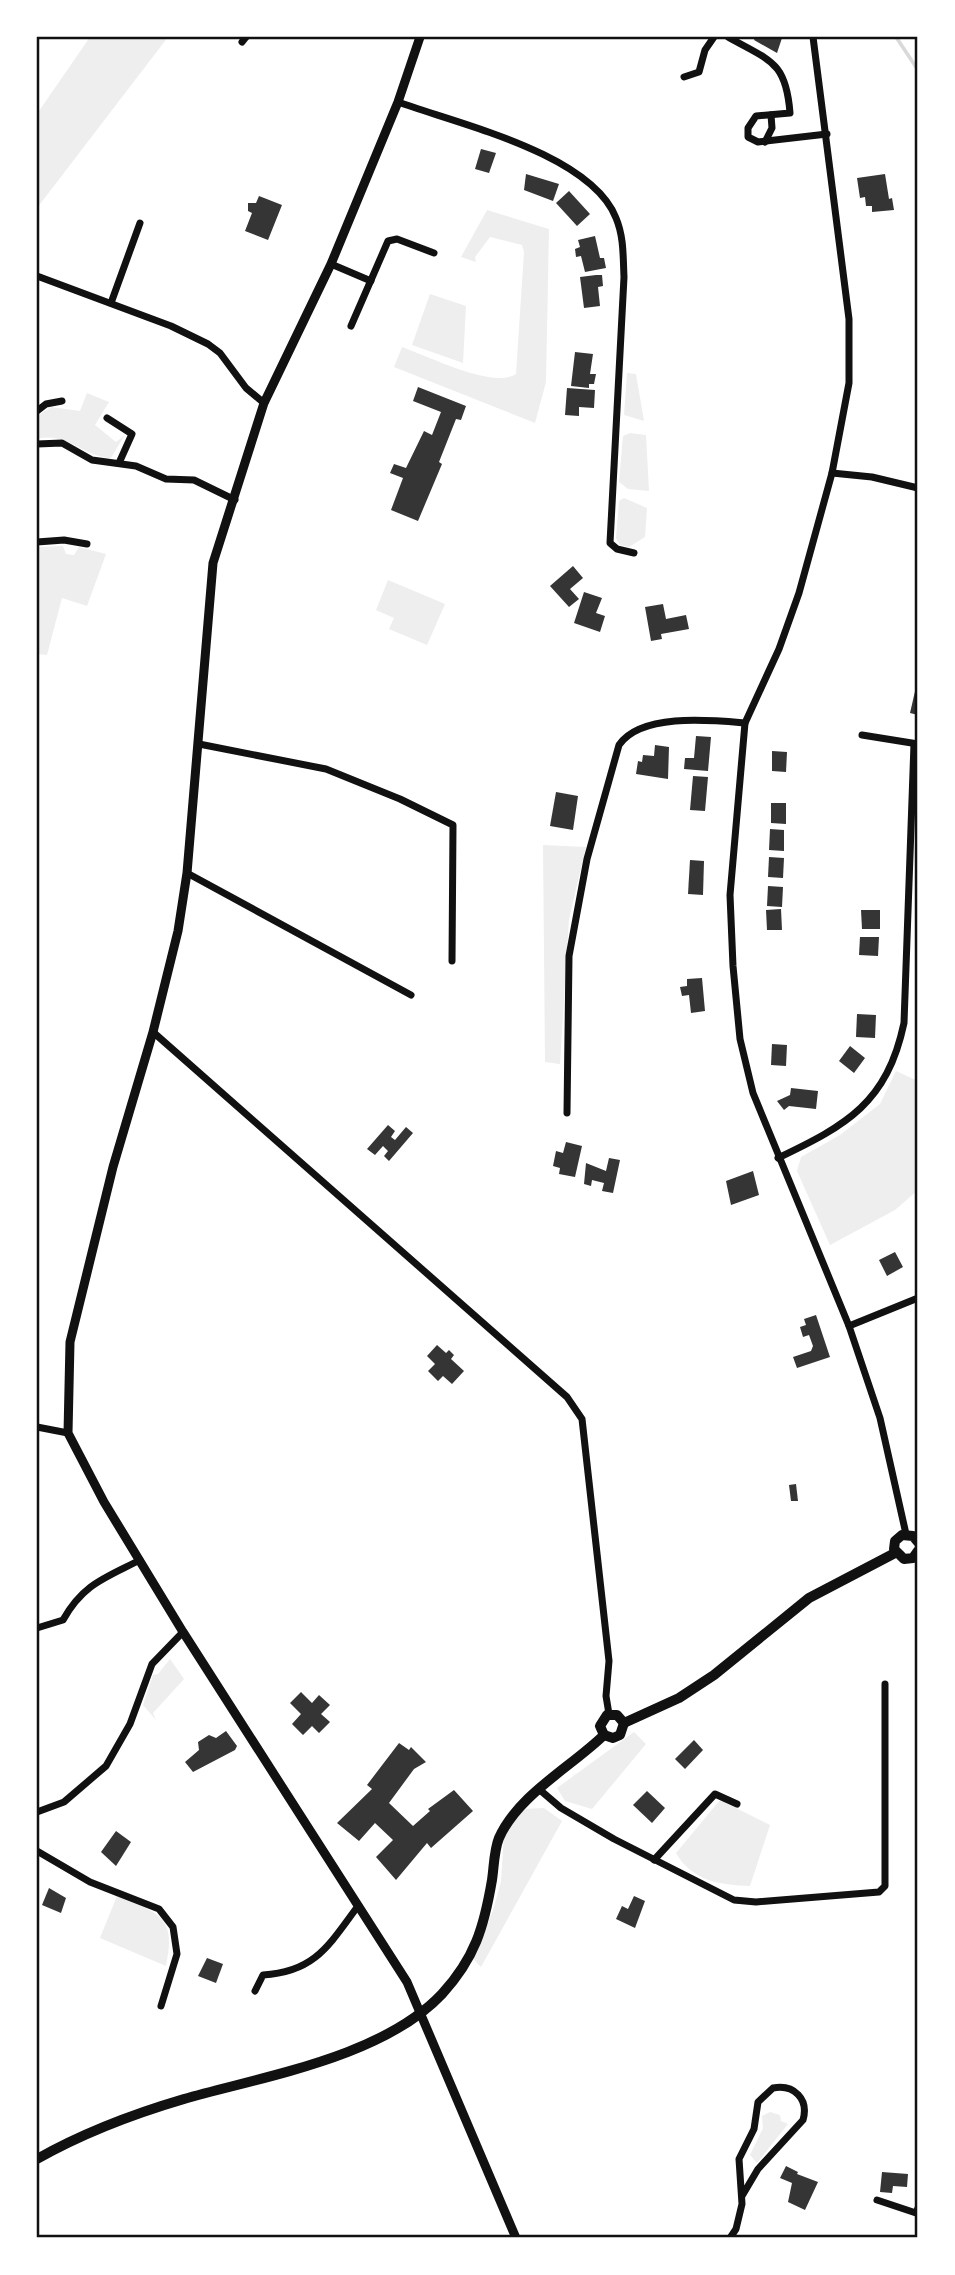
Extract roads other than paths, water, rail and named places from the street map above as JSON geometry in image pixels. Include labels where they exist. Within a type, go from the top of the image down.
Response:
[{"type":"main road","points":[[895,1553],[895,1541],[906,1534],[918,1542]]},
{"type":"main road","points":[[895,1553],[908,1559],[918,1551]]},
{"type":"main road","points":[[624,1723],[679,1698],[714,1675],[809,1598],[895,1553]]},
{"type":"main road","points":[[37,2157],[120,2120],[345,2050],[400,2027],[441,1995],[478,1944],[485,1920],[498,1841],[507,1824],[540,1790],[604,1735],[617,1737],[623,1732],[624,1723],[617,1715],[609,1714],[601,1721],[604,1735]]},
{"type":"street","points":[[420,37],[398,102],[331,264],[264,403],[214,563],[187,873],[178,931],[153,1032],[113,1167],[70,1342],[68,1433],[183,1632],[358,1906],[421,2011],[516,2238]]},
{"type":"street","points":[[684,77],[699,72],[705,50],[714,37]]},
{"type":"street","points":[[728,37],[774,64],[784,75],[790,113],[756,116],[748,128],[748,137],[765,142],[827,134]]},
{"type":"street","points":[[813,37],[827,134],[851,349],[849,383],[832,473],[792,619],[745,723],[730,895],[733,966],[744,1063],[778,1158],[849,1326],[880,1418],[906,1534]]},
{"type":"street","points":[[398,102],[537,150],[564,163],[592,187],[616,216],[623,242],[624,277],[610,543],[617,549],[634,553]]},
{"type":"street","points":[[765,142],[772,128],[771,115]]},
{"type":"street","points":[[111,303],[140,223]]},
{"type":"street","points":[[351,326],[388,241],[397,239],[434,253]]},
{"type":"street","points":[[331,264],[371,281]]},
{"type":"street","points":[[37,276],[111,303],[208,344],[220,353],[246,388],[264,403]]},
{"type":"street","points":[[37,411],[46,404],[62,401]]},
{"type":"street","points":[[107,418],[132,434],[119,463]]},
{"type":"street","points":[[37,444],[62,443],[92,460],[136,466],[166,480],[194,480],[235,500]]},
{"type":"street","points":[[832,473],[872,477],[918,488]]},
{"type":"street","points":[[37,542],[64,540],[87,544]]},
{"type":"street","points":[[567,1113],[569,956],[587,859],[619,745],[626,735],[650,726],[695,720],[745,723]]},
{"type":"street","points":[[778,1158],[855,1116],[878,1090],[899,1047],[905,1009],[916,744],[862,735]]},
{"type":"street","points":[[199,744],[326,769],[400,799],[453,825],[452,961]]},
{"type":"street","points":[[187,873],[411,995]]},
{"type":"street","points":[[153,1032],[567,1397],[582,1419],[609,1661],[606,1696],[609,1714]]},
{"type":"street","points":[[849,1326],[918,1298]]},
{"type":"street","points":[[37,1427],[68,1433]]},
{"type":"street","points":[[37,1629],[63,1620],[76,1598],[90,1585],[140,1560]]},
{"type":"street","points":[[37,1812],[65,1802],[106,1766],[130,1724],[152,1664],[183,1632]]},
{"type":"street","points":[[540,1790],[561,1808],[654,1860],[734,1900],[756,1902],[879,1892],[885,1886],[885,1685]]},
{"type":"street","points":[[654,1860],[715,1794],[737,1804]]},
{"type":"street","points":[[37,1852],[90,1882],[159,1909],[173,1927],[177,1954],[161,2006]]},
{"type":"street","points":[[255,1991],[263,1975],[288,1973],[306,1965],[358,1906]]},
{"type":"street","points":[[730,2238],[739,2218],[742,2196],[739,2158],[754,2129],[758,2102],[773,2088],[789,2088],[802,2098],[806,2112],[803,2120],[758,2169],[742,2196]]},
{"type":"street","points":[[877,2200],[918,2212]]},
{"type":"waterway","points":[[896,37],[918,70]]}]
